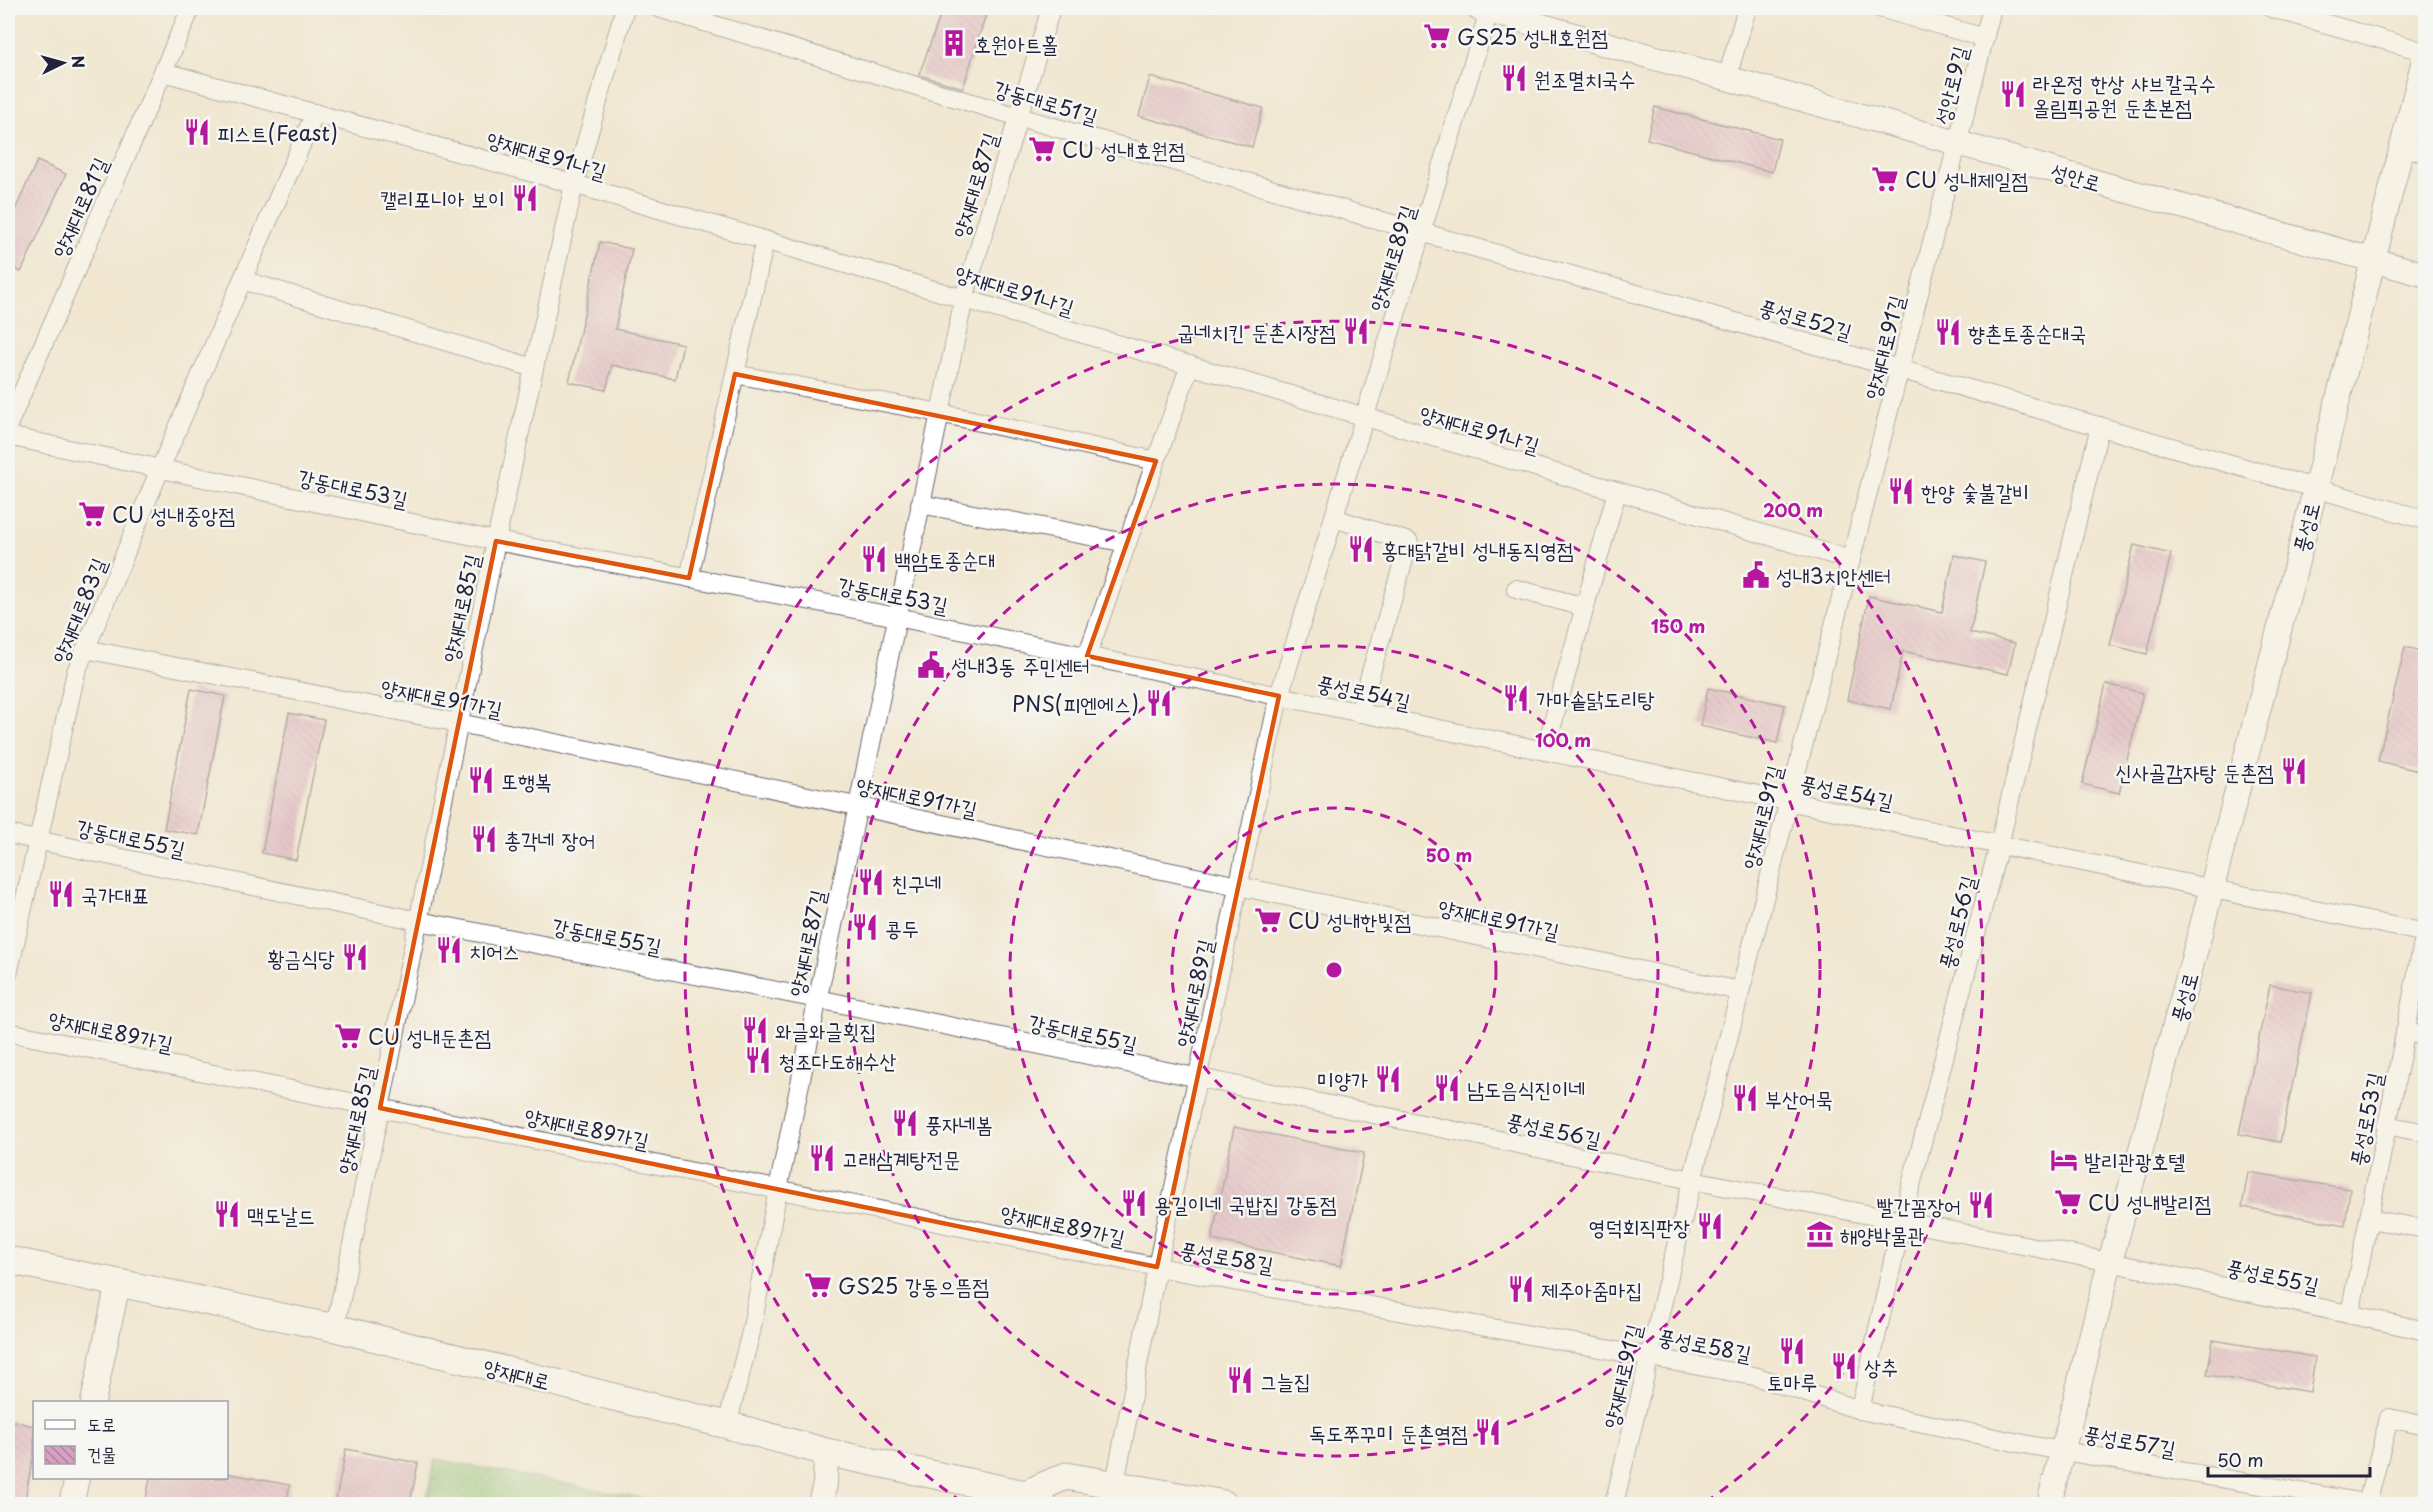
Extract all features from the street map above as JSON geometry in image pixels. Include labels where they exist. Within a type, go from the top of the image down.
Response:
[{"type":"main road","name":"양재대로","points":[[8,1260],[335,1328],[727,1425],[825,1452],[1033,1499],[1066,1476],[1224,1504]]},
{"type":"street","name":"양재대로81길","points":[[8,425],[191,8]]},
{"type":"street","name":"양재대로85길","points":[[335,1328],[496,542],[574,184],[624,8]]},
{"type":"street","name":"강동대로51길","points":[[658,8],[1019,117],[1423,232]]},
{"type":"street","name":"양재대로87길","points":[[727,1425],[751,1332],[778,1189],[964,298],[1051,8]]},
{"type":"street","points":[[1727,78],[1747,8]]},
{"type":"street","name":"성안로9길","points":[[1879,8],[1985,38]]},
{"type":"street","name":"성안로9길","points":[[1958,143],[1992,8]]},
{"type":"street","points":[[2271,8],[2426,52]]},
{"type":"street","name":"성안로","points":[[1486,9],[2426,275]]},
{"type":"street","name":"양재대로89길","points":[[1115,1483],[1157,1267],[1279,696],[1423,232],[1486,9]]},
{"type":"street","name":"풍성로","points":[[2049,1504],[2110,1262],[2211,890],[2426,52]]},
{"type":"street","name":"양재대로91나길","points":[[163,72],[574,184],[1851,560]]},
{"type":"street","name":"양재대로83길","points":[[8,974],[75,672],[160,469],[315,113]]},
{"type":"street","name":"양재대로91길","points":[[1614,1504],[1692,1180],[1958,143]]},
{"type":"street","points":[[2402,147],[2426,153]]},
{"type":"street","name":"풍성로52길","points":[[1423,232],[2315,489]]},
{"type":"street","points":[[689,578],[765,240]]},
{"type":"street","points":[[242,280],[534,368]]},
{"type":"street","points":[[1087,656],[1190,365]]},
{"type":"street","points":[[735,374],[940,413],[1156,461]]},
{"type":"street","points":[[1999,845],[2100,426]]},
{"type":"street","name":"강동대로53길","points":[[8,436],[496,542],[897,617],[1279,696]]},
{"type":"street","name":"풍성로","points":[[2315,489],[2426,520]]},
{"type":"street","points":[[1545,751],[1617,491]]},
{"type":"street","points":[[920,504],[1127,543]]},
{"type":"street","points":[[1334,518],[1409,542],[1359,713]]},
{"type":"street","points":[[1516,590],[1585,607]]},
{"type":"street","name":"양재대로91가길","points":[[85,649],[459,723],[1740,992]]},
{"type":"street","name":"풍성로54길","points":[[1279,696],[2211,890]]},
{"type":"street","name":"강동대로55길","points":[[8,834],[419,921],[818,999],[1197,1079]]},
{"type":"street","name":"풍성로56길","points":[[1860,1410],[1902,1220],[1999,845]]},
{"type":"street","name":"풍성로53길","points":[[2211,890],[2425,931],[2350,1314]]},
{"type":"street","name":"양재대로89가길","points":[[8,1032],[1157,1267]]},
{"type":"street","points":[[2405,1032],[2426,1036]]},
{"type":"street","name":"풍성로56길","points":[[1197,1079],[2110,1262]]},
{"type":"street","points":[[2386,1125],[2426,1133]]},
{"type":"street","points":[[2369,1219],[2426,1229]]},
{"type":"street","name":"풍성로55길","points":[[2110,1262],[2426,1330]]},
{"type":"street","name":"풍성로58길","points":[[1157,1267],[1754,1376],[1860,1410],[2063,1452]]},
{"type":"street","points":[[93,1401],[118,1283]]},
{"type":"street","name":"풍성로57길","points":[[2063,1452],[2369,1504],[2389,1418],[2426,1426]]},
{"type":"street","points":[[820,1504],[825,1484],[825,1452]]},
{"type":"street","points":[[71,1504],[77,1479]]},
{"type":"highlighted area","points":[[735,374],[1156,461],[1087,656],[1279,696],[1157,1267],[380,1108],[496,541],[689,578]]},
{"type":"green space","points":[[435,1459],[670,1504],[426,1504]]},
{"type":"building","name":"호원아트홀","points":[[943,8],[988,8],[963,88],[919,75]]},
{"type":"building","points":[[1150,77],[1263,108],[1252,147],[1139,116]]},
{"type":"building","points":[[1655,107],[1780,139],[1772,172],[1647,139]]},
{"type":"building","points":[[37,161],[66,174],[21,272],[8,266],[8,226]]},
{"type":"building","points":[[600,242],[632,249],[615,329],[683,344],[675,379],[612,365],[606,390],[569,382]]},
{"type":"building","points":[[2134,545],[2171,554],[2147,654],[2110,645]]},
{"type":"building","points":[[1954,555],[1985,562],[1970,633],[2015,643],[2008,674],[1903,651],[1891,709],[1847,700],[1869,596],[1942,612]]},
{"type":"building","points":[[2405,647],[2426,652],[2426,743],[2419,771],[2378,761]]},
{"type":"building","points":[[2106,684],[2143,693],[2119,793],[2082,784]]},
{"type":"building","points":[[1708,688],[1785,705],[1777,743],[1700,726]]},
{"type":"building","points":[[191,689],[225,696],[198,835],[164,829]]},
{"type":"building","points":[[289,713],[324,720],[296,860],[262,853]]},
{"type":"building","points":[[2270,985],[2312,993],[2280,1142],[2239,1134]]},
{"type":"building","points":[[1234,1127],[1364,1153],[1341,1266],[1212,1240]]},
{"type":"building","points":[[2248,1172],[2350,1189],[2345,1225],[2242,1207]]},
{"type":"building","points":[[2213,1340],[2315,1357],[2310,1392],[2207,1375]]},
{"type":"building","points":[[8,1420],[33,1426],[33,1456],[24,1504],[8,1504]]},
{"type":"building","points":[[346,1449],[418,1463],[410,1504],[335,1504]]},
{"type":"building","points":[[228,1473],[290,1485],[286,1504],[145,1504],[150,1479],[228,1479]]},
{"type":"place","name":"GS25 성내호원점","points":[[1437,36]]},
{"type":"place","name":"호원아트홀","points":[[954,43]]},
{"type":"place","name":"원조멸치국수","points":[[1514,78]]},
{"type":"place","name":"라온정 한상 샤브칼국수 올림픽공원 둔촌본점","points":[[2013,94]]},
{"type":"place","name":"피스트(Feast)","points":[[197,132]]},
{"type":"place","name":"CU 성내호원점","points":[[1042,149]]},
{"type":"place","name":"CU 성내제일점","points":[[1885,179]]},
{"type":"place","name":"캘리포니아 보이","points":[[525,198]]},
{"type":"place","name":"굽네치킨 둔촌시장점","points":[[1356,331]]},
{"type":"place","name":"향촌토종순대국","points":[[1948,332]]},
{"type":"place","name":"한양 숯불갈비","points":[[1901,491]]},
{"type":"place","name":"CU 성내중앙점","points":[[92,514]]},
{"type":"place","name":"홍대닭갈비 성내동직영점","points":[[1361,549]]},
{"type":"place","name":"백암토종순대","points":[[874,559]]},
{"type":"place","name":"성내3치안센터","points":[[1756,575]]},
{"type":"place","name":"성내3동 주민센터","points":[[931,665]]},
{"type":"place","name":"가마솥닭도리탕","points":[[1516,698]]},
{"type":"place","name":"PNS(피엔에스)","points":[[1159,703]]},
{"type":"place","name":"신사골감자탕 둔촌점","points":[[2294,771]]},
{"type":"place","name":"또행복","points":[[481,780]]},
{"type":"place","name":"총각네 장어","points":[[484,839]]},
{"type":"place","name":"친구네","points":[[871,882]]},
{"type":"place","name":"국가대표","points":[[61,894]]},
{"type":"place","name":"CU 성내한빛점","points":[[1268,920]]},
{"type":"place","name":"콩두","points":[[865,927]]},
{"type":"place","name":"치어스","points":[[449,950]]},
{"type":"place","name":"황금식당","points":[[355,957]]},
{"type":"place","name":"와글와글횟집","points":[[755,1030]]},
{"type":"place","name":"CU 성내둔촌점","points":[[348,1036]]},
{"type":"place","name":"청조다도해수산","points":[[758,1060]]},
{"type":"place","name":"미양가","points":[[1388,1079]]},
{"type":"place","name":"남도음식진이네","points":[[1447,1088]]},
{"type":"place","name":"부산어묵","points":[[1745,1098]]},
{"type":"place","name":"풍자네봄","points":[[905,1123]]},
{"type":"place","name":"고래삼계탕전문","points":[[822,1158]]},
{"type":"place","name":"발리관광호텔","points":[[2064,1160]]},
{"type":"place","name":"CU 성내발리점","points":[[2068,1202]]},
{"type":"place","name":"용길이네 국밥집 강동점","points":[[1134,1203]]},
{"type":"place","name":"빨간꼼장어","points":[[1981,1205]]},
{"type":"place","name":"맥도날드","points":[[227,1214]]},
{"type":"place","name":"영덕회직판장","points":[[1710,1226]]},
{"type":"place","name":"해양박물관","points":[[1820,1234]]},
{"type":"place","name":"GS25 강동으뜸점","points":[[818,1285]]},
{"type":"place","name":"제주아줌마집","points":[[1521,1289]]},
{"type":"place","name":"토마루","points":[[1792,1351]]},
{"type":"place","name":"상추","points":[[1844,1366]]},
{"type":"place","name":"그늘집","points":[[1240,1380]]},
{"type":"place","name":"독도쭈꾸미 둔촌역점","points":[[1488,1432]]}]
